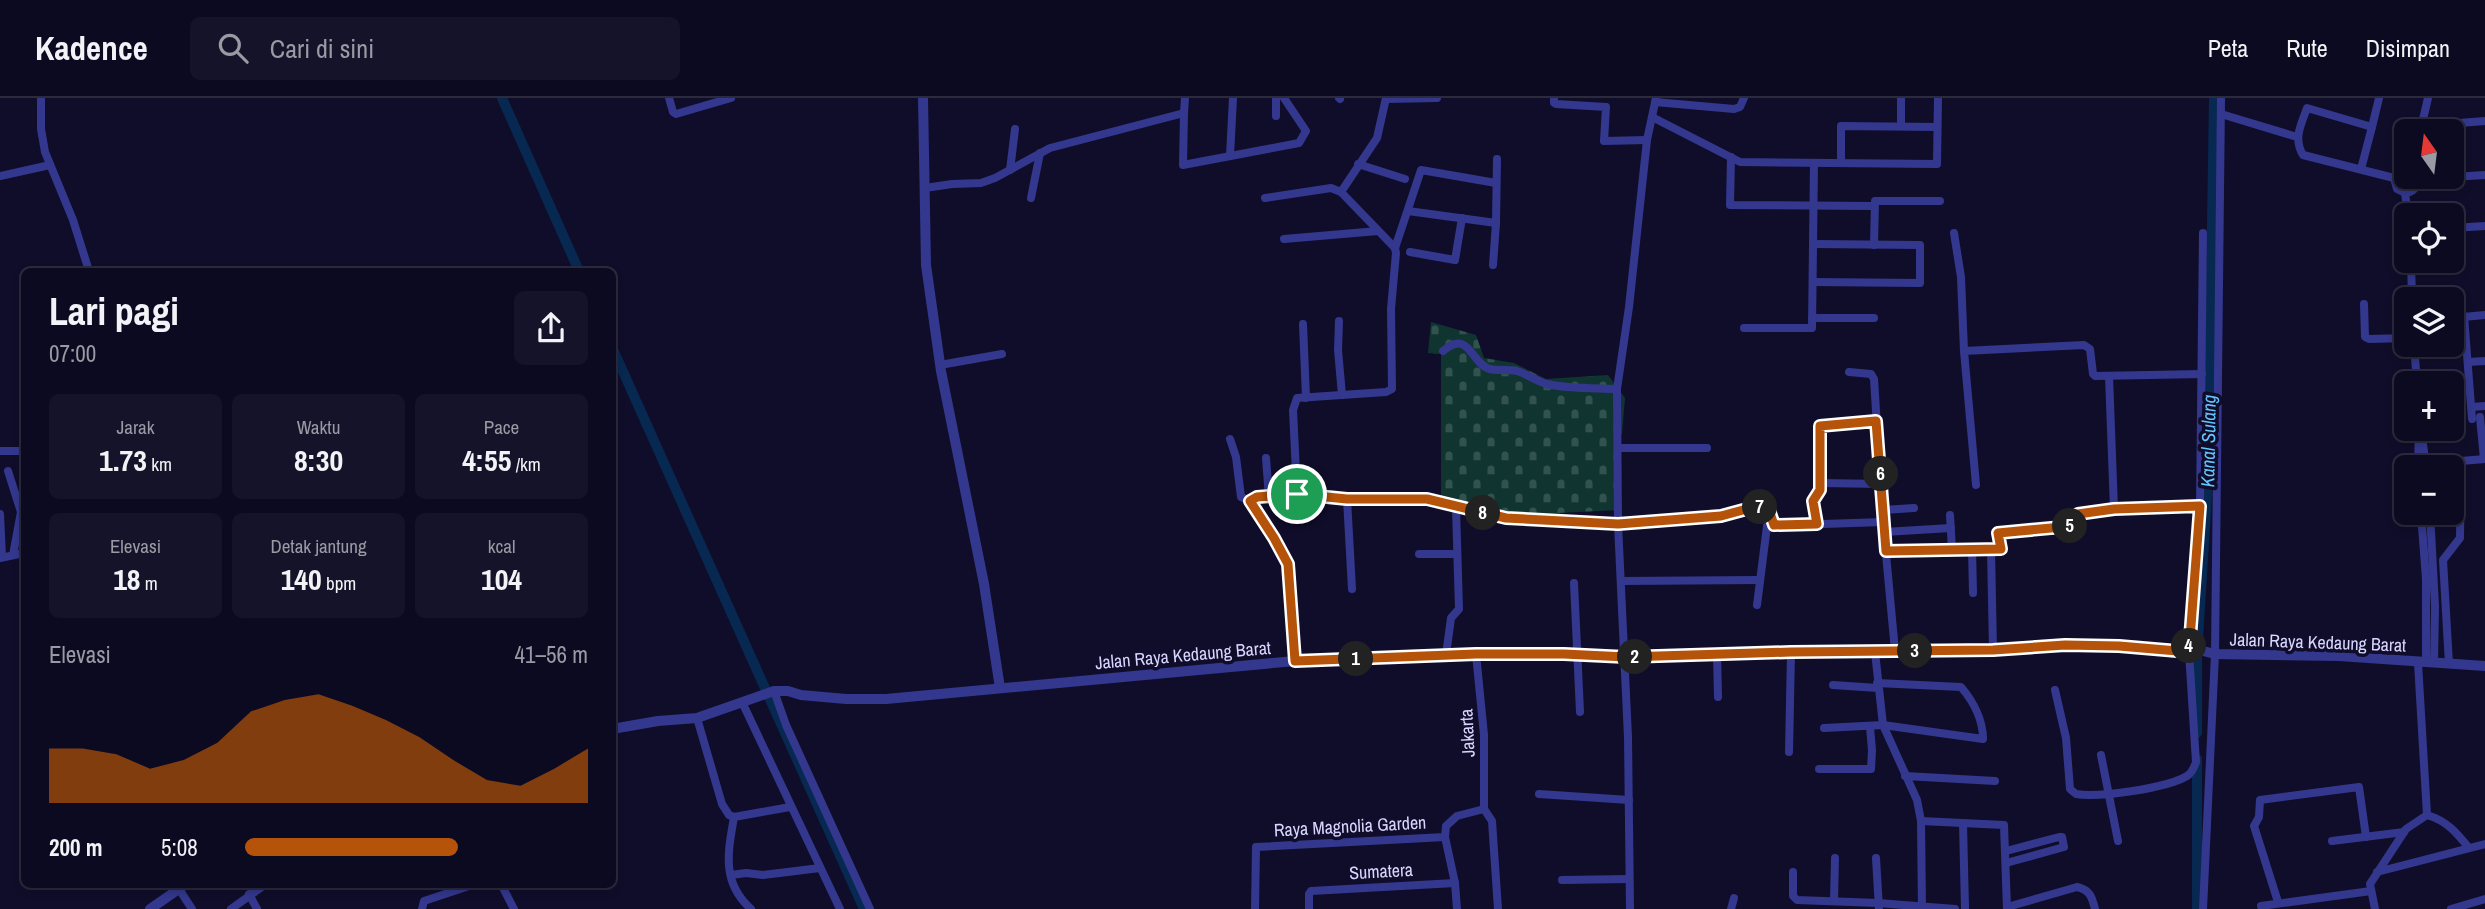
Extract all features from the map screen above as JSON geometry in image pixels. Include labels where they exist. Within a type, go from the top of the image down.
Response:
[{"type":"street","points":[[41,98],[41,129],[50,165],[73,220],[88,268]]},
{"type":"street","points":[[669,98],[676,114],[731,98]]},
{"type":"street","points":[[923,98],[926,265],[940,365],[984,584],[1000,688]]},
{"type":"street","points":[[1185,98],[1183,165],[1299,143],[1306,131],[1284,98]]},
{"type":"street","points":[[1230,156],[1233,98]]},
{"type":"street","points":[[1276,98],[1276,116]]},
{"type":"street","points":[[1341,192],[1377,138],[1386,99],[1437,98]]},
{"type":"street","points":[[1554,98],[1555,104],[1606,107],[1604,141],[1647,140]]},
{"type":"street","points":[[1630,909],[1626,657],[1618,524],[1617,388],[1629,307],[1647,140],[1655,100],[1734,109],[1740,107],[1744,98]]},
{"type":"street","points":[[1901,98],[1901,127]]},
{"type":"street","points":[[1652,117],[1740,162],[1937,164],[1938,98]]},
{"type":"street","points":[[2203,909],[2215,654],[2221,98]]},
{"type":"street","points":[[2309,98],[2297,137],[2298,147],[2303,155],[2394,178]]},
{"type":"street","points":[[2361,169],[2379,98]]},
{"type":"street","points":[[2423,119],[2428,98]]},
{"type":"street","points":[[2307,108],[2372,127]]},
{"type":"street","points":[[925,188],[981,183],[1066,143],[1184,113]]},
{"type":"street","points":[[2221,114],[2297,137]]},
{"type":"street","points":[[2464,124],[2485,121]]},
{"type":"street","points":[[1841,163],[1841,126],[1937,127]]},
{"type":"street","points":[[1010,170],[1015,129]]},
{"type":"street","points":[[1031,198],[1040,153]]},
{"type":"street","points":[[1731,157],[1730,205],[1874,206]]},
{"type":"street","points":[[1493,265],[1497,159]]},
{"type":"street","points":[[1744,328],[1812,328],[1814,163]]},
{"type":"street","points":[[1358,164],[1405,179]]},
{"type":"street","points":[[0,176],[50,165]]},
{"type":"street","points":[[1297,494],[1293,411],[1297,398],[1385,392],[1392,389],[1391,309],[1395,248],[1421,170],[1496,183]]},
{"type":"street","points":[[2464,175],[2485,174]]},
{"type":"street","points":[[1265,198],[1329,187],[1341,192],[1395,248]]},
{"type":"street","points":[[2399,189],[2405,193],[2406,203]]},
{"type":"street","points":[[2405,193],[2412,189]]},
{"type":"street","points":[[1874,245],[1875,201],[1940,201]]},
{"type":"street","points":[[1408,211],[1496,223]]},
{"type":"street","points":[[1410,252],[1455,260],[1462,218]]},
{"type":"street","points":[[2464,227],[2485,226]]},
{"type":"street","points":[[1284,239],[1378,231]]},
{"type":"street","points":[[1954,233],[1961,277],[1964,351],[1976,485]]},
{"type":"street","points":[[2055,690],[2066,738],[2070,789],[2076,794],[2108,793],[2165,784],[2189,776],[2194,769],[2203,233]]},
{"type":"street","points":[[1813,244],[1920,245],[1920,283],[1813,282]]},
{"type":"street","points":[[2364,304],[2365,337],[2394,338]]},
{"type":"street","points":[[2464,317],[2485,315]]},
{"type":"street","points":[[1812,318],[1874,318]]},
{"type":"street","points":[[1339,321],[1338,350],[1342,395]]},
{"type":"street","points":[[1303,324],[1306,398]]},
{"type":"street","points":[[2449,664],[2443,560],[2460,538],[2461,461],[2485,459],[2471,407],[2464,326]]},
{"type":"street","points":[[1443,351],[1451,344],[1459,343],[1468,348],[1488,369],[1516,370],[1549,384],[1617,388]]},
{"type":"street","points":[[1964,351],[2084,345],[2090,349],[2093,374],[2202,374]]},
{"type":"street","points":[[940,365],[1002,354]]},
{"type":"street","points":[[2468,362],[2485,361]]},
{"type":"street","points":[[1849,372],[1873,377],[1895,651]]},
{"type":"street","points":[[2109,376],[2114,509]]},
{"type":"street","points":[[2471,407],[2485,406]]},
{"type":"street","points":[[1817,524],[1813,501],[1821,483],[1820,426],[1876,421]]},
{"type":"street","points":[[1230,439],[1236,457],[1241,497],[1250,501],[1288,564],[1295,661]]},
{"type":"street","points":[[1618,448],[1707,448]]},
{"type":"street","points":[[0,452],[21,451]]},
{"type":"street","points":[[1266,458],[1269,498]]},
{"type":"street","points":[[8,471],[21,512],[13,555]]},
{"type":"street","points":[[1821,483],[1882,484]]},
{"type":"street","points":[[1250,501],[1257,497],[1297,494],[1347,499],[1427,499],[1506,518],[1618,524],[1721,516],[1758,506],[1768,507],[1774,525]]},
{"type":"street","points":[[1347,499],[1352,589]]},
{"type":"street","points":[[1886,551],[2001,549],[1998,533],[2073,526],[2078,514],[2114,509],[2200,506]]},
{"type":"street","points":[[1446,655],[1451,618],[1459,609],[1456,508]]},
{"type":"street","points":[[1883,510],[1914,508]]},
{"type":"street","points":[[0,514],[1,557],[21,554]]},
{"type":"street","points":[[1950,515],[1952,550]]},
{"type":"street","points":[[1757,605],[1766,527],[1883,522]]},
{"type":"street","points":[[2423,525],[2428,547]]},
{"type":"street","points":[[2427,815],[2426,663],[2430,645],[2429,525]]},
{"type":"street","points":[[1884,532],[1951,528]]},
{"type":"street","points":[[1972,549],[1973,593]]},
{"type":"street","points":[[1991,550],[1993,650]]},
{"type":"street","points":[[1419,554],[1457,554]]},
{"type":"street","points":[[1621,581],[1760,580]]},
{"type":"street","points":[[1574,583],[1580,712]]},
{"type":"street","name":"Jalan Raya Kedaung Barat","points":[[770,692],[788,691],[801,695],[846,699],[886,699],[1295,661],[1476,654],[1626,657],[2106,646],[2215,654],[2339,656],[2485,666]]},
{"type":"street","points":[[1789,752],[1791,652]]},
{"type":"street","points":[[1875,652],[1883,726],[1917,800],[1921,821],[1922,908]]},
{"type":"street","name":"Jakarta","points":[[1476,654],[1484,735],[1484,810],[1492,821],[1498,909]]},
{"type":"street","points":[[1717,654],[1718,697]]},
{"type":"street","points":[[1824,728],[1883,726],[1983,739],[1983,727],[1969,696],[1961,687],[1833,685]]},
{"type":"street","points":[[616,728],[697,718],[770,692],[870,909]]},
{"type":"street","points":[[746,701],[790,807],[840,909]]},
{"type":"street","points":[[697,718],[722,804],[729,815],[734,817],[790,807]]},
{"type":"street","points":[[1819,769],[1871,769],[1870,727]]},
{"type":"street","points":[[2101,754],[2118,841]]},
{"type":"street","points":[[1905,776],[1996,781]]},
{"type":"street","points":[[2278,902],[2254,826],[2259,817],[2260,800],[2359,787],[2366,837]]},
{"type":"street","points":[[1539,794],[1629,800]]},
{"type":"street","points":[[1457,909],[1455,883],[1445,837],[1446,825],[1457,816],[1484,810]]},
{"type":"street","points":[[2375,909],[2370,884],[2404,832],[2427,815]]},
{"type":"street","points":[[2427,815],[2441,819],[2469,848]]},
{"type":"street","points":[[734,817],[727,858],[741,899],[751,909]]},
{"type":"street","points":[[1921,821],[2004,825],[2007,908],[2077,887],[2087,890],[2095,909]]},
{"type":"street","points":[[1963,823],[1965,909]]},
{"type":"street","points":[[2332,841],[2404,832]]},
{"type":"street","name":"Raya Magnolia Garden","points":[[1255,909],[1256,847],[1445,837]]},
{"type":"street","points":[[2006,851],[2059,837],[2062,837],[2064,847],[2006,863]]},
{"type":"street","points":[[2377,872],[2485,845]]},
{"type":"street","points":[[1876,858],[1879,906]]},
{"type":"street","points":[[1834,901],[1835,859]]},
{"type":"street","points":[[731,875],[763,875],[820,868]]},
{"type":"street","points":[[1793,872],[1793,896],[1796,900],[1955,909]]},
{"type":"street","points":[[1562,880],[1629,879]]},
{"type":"street","name":"Sumatera","points":[[1309,909],[1310,892],[1455,883]]},
{"type":"street","points":[[150,909],[180,888]]},
{"type":"street","points":[[184,888],[192,909]]},
{"type":"street","points":[[231,909],[259,888]]},
{"type":"street","points":[[422,909],[424,901],[463,888]]},
{"type":"street","points":[[503,888],[514,909]]},
{"type":"street","points":[[2261,906],[2371,891]]},
{"type":"street","points":[[249,894],[257,909]]},
{"type":"street","points":[[1731,909],[1734,898]]},
{"type":"street","points":[[2451,909],[2485,899]]},
{"type":"green space","points":[[1431,322],[1476,335],[1484,358],[1514,363],[1546,379],[1608,375],[1625,398],[1622,434],[1614,440],[1618,510],[1502,516],[1441,499],[1441,354],[1428,353]]},
{"type":"waterway","points":[[502,98],[578,268]]},
{"type":"waterway","name":"Kanal Sulang","points":[[2197,733],[2197,655],[2208,480],[2214,98]]},
{"type":"waterway","points":[[616,356],[864,909]]},
{"type":"waterway","name":"Kanal Sulang","points":[[2197,759],[2197,909]]},
{"type":"route","points":[[1876,421],[1886,551],[2001,549],[1998,533],[2073,526],[2078,514],[2114,509],[2200,506],[2189,652],[2065,645],[1993,650],[1626,657],[1476,654],[1295,661],[1288,564],[1250,501],[1257,497],[1297,494],[1347,499],[1427,499],[1506,518],[1618,524],[1721,516],[1758,506],[1768,507],[1774,525],[1817,524],[1813,501],[1821,483],[1820,426],[1876,421]]}]
